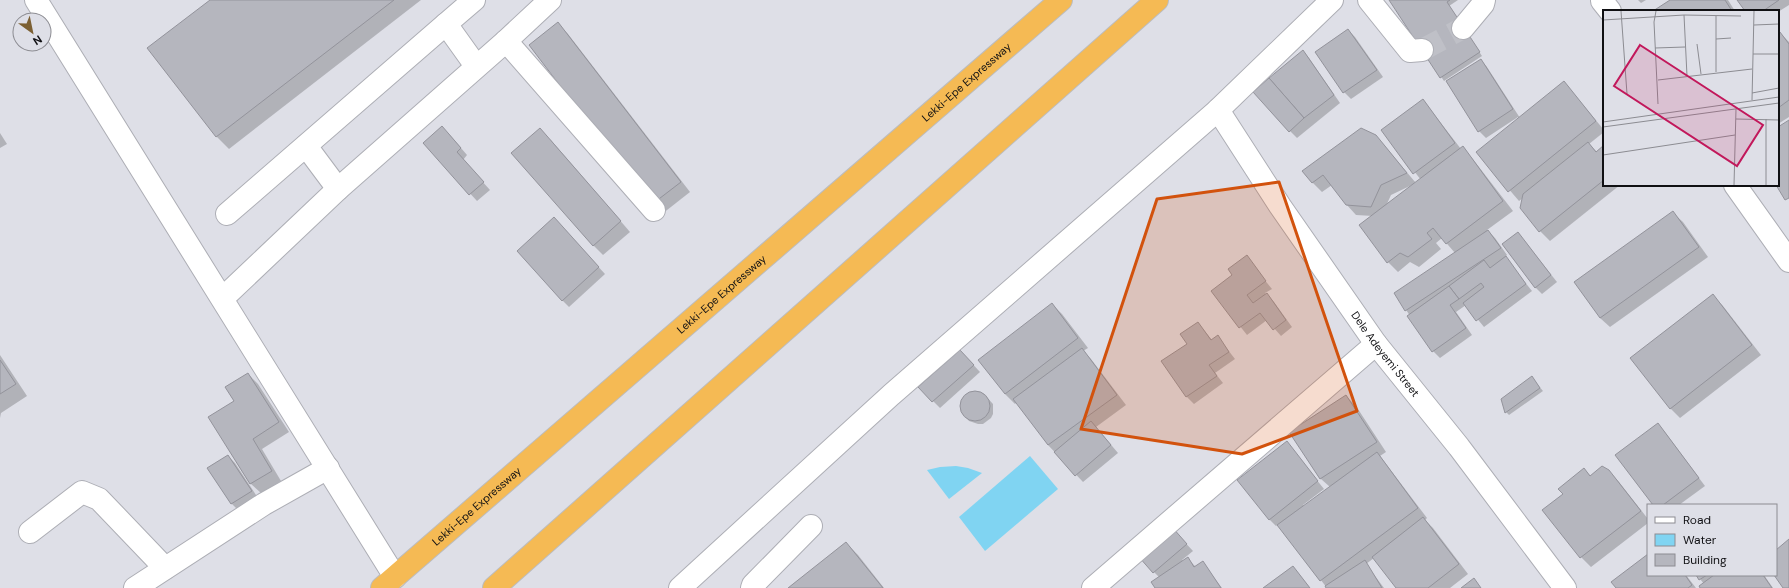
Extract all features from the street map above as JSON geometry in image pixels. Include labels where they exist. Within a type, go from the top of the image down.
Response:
[{"type":"highway","name":"Lekki-Epe Expressway","points":[[389,582],[1061,0]]},
{"type":"highway","points":[[494,588],[1157,0]]},
{"type":"street","points":[[36,0],[328,468],[389,582]]},
{"type":"street","points":[[227,214],[474,0]]},
{"type":"street","points":[[223,298],[338,189],[506,41],[550,0]]},
{"type":"street","points":[[680,588],[891,395],[1218,110],[1332,0]]},
{"type":"street","points":[[1369,0],[1410,51],[1422,50]]},
{"type":"street","points":[[1463,28],[1483,4],[1484,0]]},
{"type":"street","points":[[446,24],[476,66]]},
{"type":"street","points":[[506,41],[654,210]]},
{"type":"street","name":"Dele Adeyemi Street","points":[[1218,110],[1280,206],[1376,344],[1459,447],[1565,588]]},
{"type":"street","points":[[306,146],[338,189]]},
{"type":"street","points":[[1736,186],[1789,261]]},
{"type":"street","points":[[1102,585],[1376,344]]},
{"type":"street","points":[[135,588],[264,504],[328,468]]},
{"type":"street","points":[[30,532],[82,492],[99,499],[165,568]]},
{"type":"street","points":[[752,588],[753,585],[811,526]]},
{"type":"highlighted area","points":[[1279,182],[1357,411],[1242,454],[1081,429],[1157,199]]},
{"type":"water","points":[[1030,456],[1058,489],[985,551],[959,517]]},
{"type":"water","points":[[956,466],[982,473],[949,499],[927,470]]},
{"type":"building","points":[[210,0],[394,0],[216,137],[147,48]]},
{"type":"building","points":[[1389,0],[1450,0],[1447,2],[1480,52],[1440,78]]},
{"type":"building","points":[[1670,0],[1725,0],[1731,10],[1655,10]]},
{"type":"building","points":[[1737,0],[1779,0],[1764,10],[1744,10]]},
{"type":"building","points":[[558,22],[681,182],[651,205],[529,45]]},
{"type":"building","points":[[1348,29],[1377,70],[1343,93],[1315,52]]},
{"type":"building","points":[[1779,32],[1789,44],[1789,100],[1779,107]]},
{"type":"building","points":[[1303,50],[1334,95],[1304,118],[1269,78]]},
{"type":"building","points":[[1481,59],[1513,109],[1478,132],[1446,81]]},
{"type":"building","points":[[1269,78],[1304,118],[1289,132],[1253,92]]},
{"type":"building","points":[[1564,81],[1596,121],[1508,192],[1476,152]]},
{"type":"building","points":[[1423,99],[1455,143],[1413,174],[1381,130]]},
{"type":"building","points":[[1789,120],[1789,198],[1785,200],[1777,186],[1779,186],[1779,126]]},
{"type":"building","points":[[442,126],[461,148],[457,152],[484,182],[469,195],[423,143]]},
{"type":"building","points":[[540,128],[621,221],[593,246],[511,153]]},
{"type":"building","points":[[1361,128],[1376,135],[1407,173],[1381,185],[1371,207],[1346,205],[1323,175],[1312,183],[1302,171]]},
{"type":"building","points":[[1588,142],[1596,152],[1603,146],[1603,181],[1539,232],[1520,208],[1523,194]]},
{"type":"building","points":[[1463,146],[1503,201],[1446,244],[1433,228],[1427,233],[1432,239],[1408,257],[1400,253],[1387,263],[1359,225]]},
{"type":"building","points":[[1673,211],[1699,247],[1600,318],[1574,282]]},
{"type":"building","points":[[554,217],[599,267],[562,301],[517,251]]},
{"type":"building","points":[[1488,230],[1501,248],[1405,311],[1394,293]]},
{"type":"building","points":[[1518,232],[1551,275],[1535,288],[1502,244]]},
{"type":"building","points":[[1247,255],[1266,281],[1247,295],[1253,303],[1267,293],[1286,320],[1273,330],[1260,313],[1239,328],[1211,291],[1232,275],[1228,269]]},
{"type":"building","points":[[1506,256],[1526,284],[1476,321],[1463,303],[1484,287],[1481,283],[1459,299],[1449,286],[1484,260],[1490,268]]},
{"type":"building","points":[[1449,286],[1459,299],[1450,305],[1466,328],[1432,352],[1407,316]]},
{"type":"building","points":[[1713,294],[1752,345],[1670,409],[1630,358]]},
{"type":"building","points":[[1052,303],[1078,338],[1005,394],[978,360]]},
{"type":"building","points":[[1198,322],[1211,340],[1218,335],[1229,352],[1209,365],[1217,376],[1186,397],[1161,361],[1187,344],[1180,334]]},
{"type":"building","points":[[1082,348],[1117,395],[1048,445],[1013,399]]},
{"type":"building","points":[[960,350],[974,365],[932,402],[918,387]]},
{"type":"building","points":[[0,360],[16,384],[0,394]]},
{"type":"building","points":[[248,373],[279,422],[253,439],[272,471],[250,484],[208,417],[234,401],[225,387]]},
{"type":"building","points":[[1532,376],[1540,388],[1505,413],[1501,399]]},
{"type":"building","points":[[975,391],[986,395],[990,406],[986,417],[975,421],[964,417],[960,406],[964,395]]},
{"type":"building","points":[[1346,395],[1377,442],[1320,479],[1289,432]]},
{"type":"building","points":[[1091,421],[1111,445],[1075,476],[1054,452]]},
{"type":"building","points":[[1658,423],[1699,478],[1664,504],[1652,504],[1615,455]]},
{"type":"building","points":[[1287,441],[1318,481],[1269,520],[1237,480]]},
{"type":"building","points":[[1377,452],[1418,508],[1320,581],[1277,525]]},
{"type":"building","points":[[228,455],[252,491],[231,504],[207,468]]},
{"type":"building","points":[[1602,466],[1609,470],[1641,511],[1580,558],[1542,510],[1563,494],[1558,489],[1584,468],[1590,476]]},
{"type":"building","points":[[1423,517],[1459,564],[1428,588],[1396,588],[1372,557]]},
{"type":"building","points":[[1172,527],[1187,544],[1153,573],[1139,557]]},
{"type":"building","points":[[1789,539],[1789,588],[1783,588],[1775,576],[1777,576],[1777,549]]},
{"type":"building","points":[[846,542],[883,588],[788,588]]},
{"type":"building","points":[[1647,555],[1647,576],[1686,576],[1692,585],[1688,588],[1616,588],[1611,582]]},
{"type":"building","points":[[1188,557],[1194,567],[1203,561],[1221,588],[1155,588],[1151,582]]},
{"type":"building","points":[[1365,560],[1382,588],[1326,588],[1325,586]]},
{"type":"building","points":[[1293,566],[1310,588],[1263,588]]},
{"type":"building","points":[[1697,576],[1705,576],[1699,580]]},
{"type":"building","points":[[1713,576],[1764,576],[1772,588],[1700,588],[1699,586]]},
{"type":"building","points":[[1474,578],[1481,588],[1461,588]]},
{"type":"tunnel","points":[[1422,50],[1463,28]]}]
